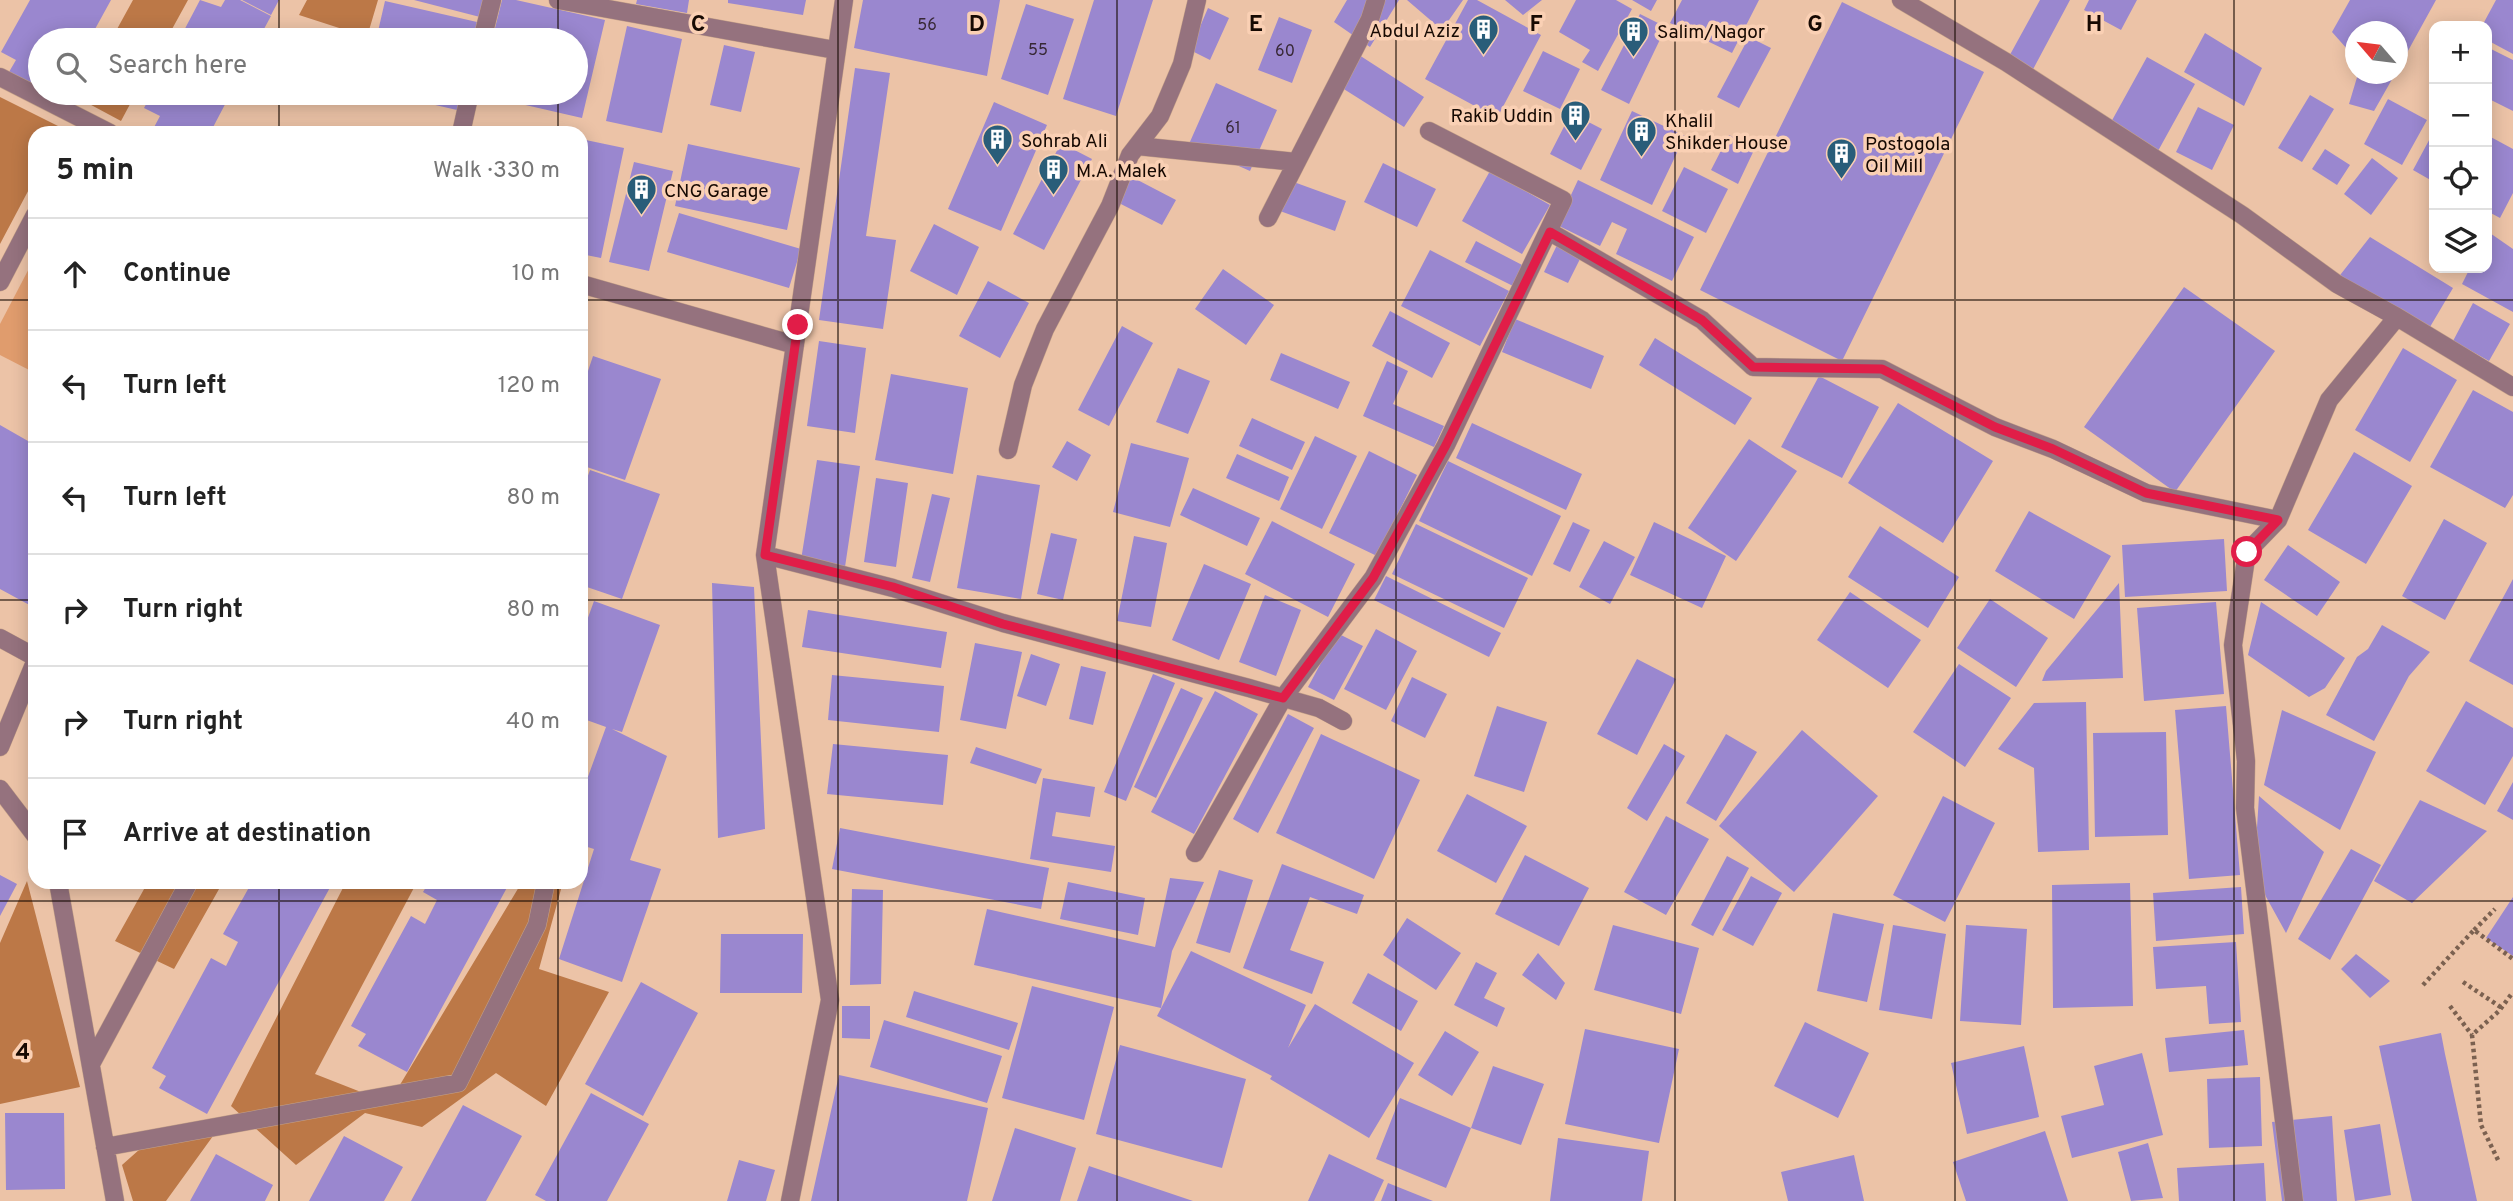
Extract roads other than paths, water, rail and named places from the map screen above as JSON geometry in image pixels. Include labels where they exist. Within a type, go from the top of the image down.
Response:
[{"type":"street","points":[[485,28],[492,0]]},
{"type":"street","points":[[558,0],[835,50]]},
{"type":"street","points":[[790,1201],[830,1000],[765,555],[844,0]]},
{"type":"street","points":[[1008,450],[1023,386],[1045,329],[1110,206],[1130,155],[1160,116],[1182,64],[1197,0]]},
{"type":"street","points":[[1268,218],[1370,19],[1376,0]]},
{"type":"street","points":[[1901,0],[2006,62],[2242,215],[2337,284],[2513,387]]},
{"type":"street","points":[[0,77],[28,94]]},
{"type":"street","points":[[46,105],[81,126]]},
{"type":"street","points":[[463,126],[467,105]]},
{"type":"street","points":[[1195,853],[1283,698],[1373,578],[1446,445],[1563,200],[1429,131]]},
{"type":"street","points":[[1137,146],[1296,162]]},
{"type":"street","points":[[0,282],[28,228]]},
{"type":"street","points":[[1550,232],[1702,320],[1753,367],[1882,369],[1995,427],[2053,449],[2146,493],[2278,520]]},
{"type":"street","points":[[588,286],[795,345]]},
{"type":"street","points":[[2294,1201],[2245,808],[2246,761],[2233,645],[2247,552],[2278,520],[2329,400],[2397,317]]},
{"type":"street","points":[[765,555],[893,587],[1003,624],[1319,708],[1343,722]]},
{"type":"street","points":[[0,638],[28,653]]},
{"type":"street","points":[[0,747],[28,679]]},
{"type":"street","points":[[0,789],[28,826]]},
{"type":"street","points":[[59,889],[115,1201]]},
{"type":"street","points":[[91,1064],[185,889]]},
{"type":"street","points":[[106,1147],[458,1083],[537,925],[545,889]]},
{"type":"place","name":"Abdul Aziz","points":[[1483,57]]},
{"type":"place","name":"Salim/Nagor","points":[[1634,58]]},
{"type":"place","name":"Rakib Uddin","points":[[1576,142]]},
{"type":"place","name":"Khalil Shikder House","points":[[1642,158]]},
{"type":"place","name":"Sohrab Ali","points":[[998,167]]},
{"type":"place","name":"Postogola Oil Mill","points":[[1842,181]]},
{"type":"place","name":"M.A. Malek","points":[[1053,197]]},
{"type":"place","name":"CNG Garage","points":[[641,217]]}]
